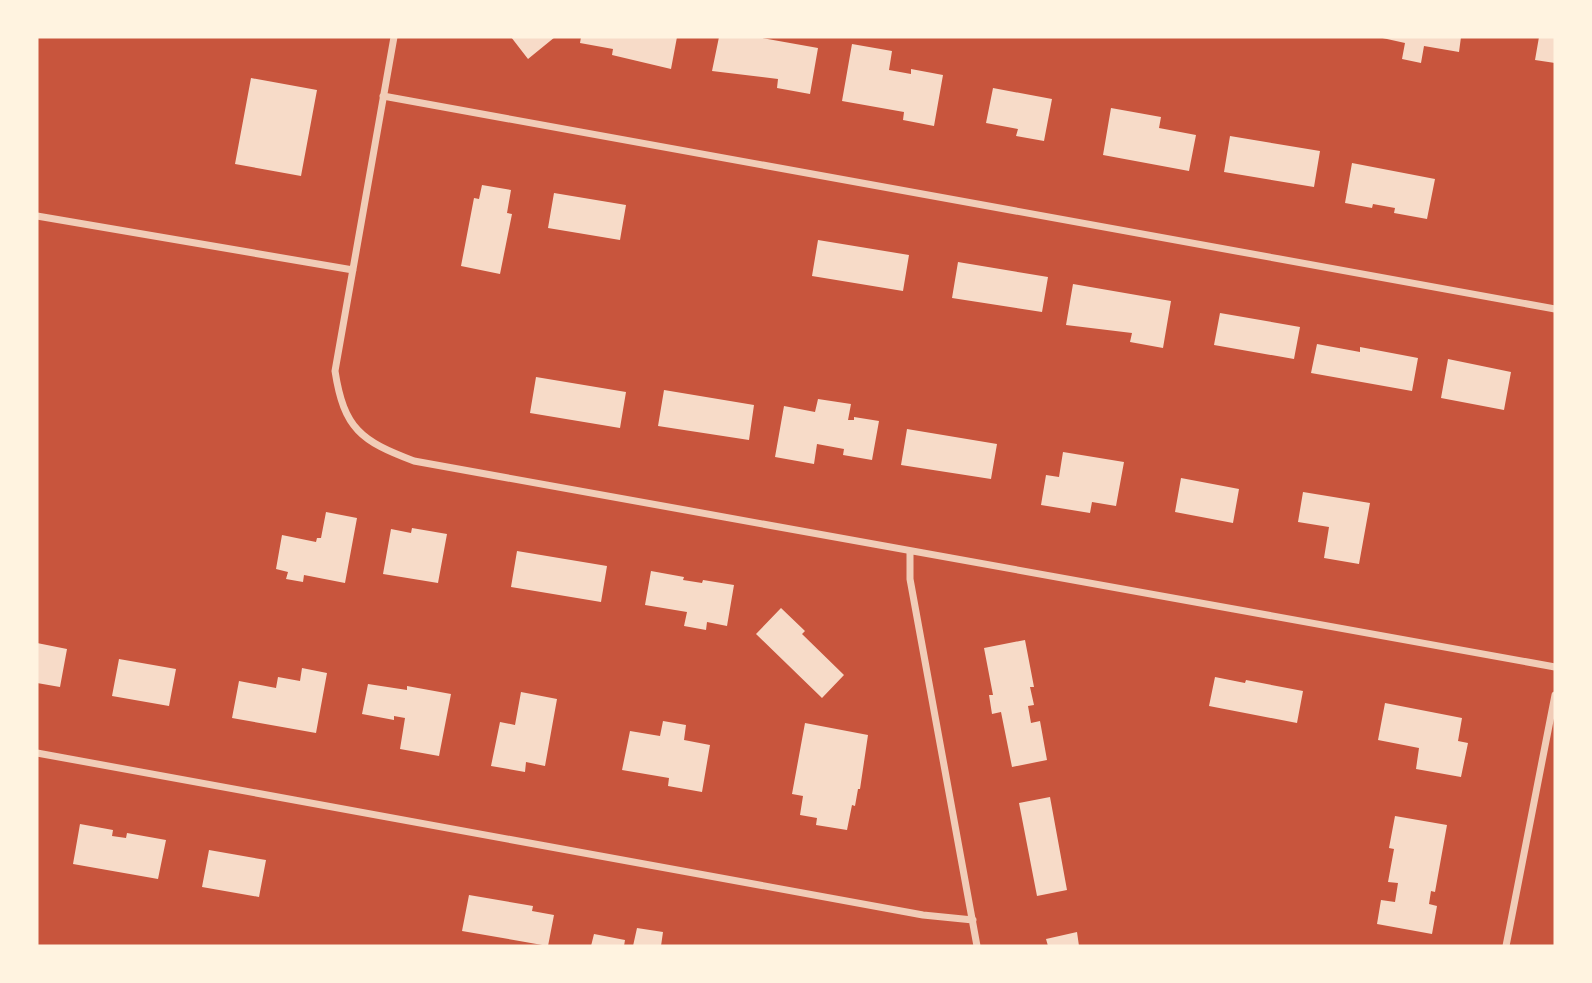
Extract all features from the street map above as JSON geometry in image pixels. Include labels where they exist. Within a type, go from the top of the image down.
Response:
[{"type":"street","points":[[394,37],[335,371],[345,414],[370,442],[414,461],[1555,667]]},
{"type":"street","points":[[383,96],[1555,309]]},
{"type":"street","points":[[37,216],[353,270]]},
{"type":"street","points":[[910,551],[909,579],[977,946]]},
{"type":"street","points":[[1506,946],[1555,695]]},
{"type":"street","points":[[37,753],[923,915],[973,920]]},
{"type":"building","points":[[511,37],[555,37],[528,59]]},
{"type":"building","points":[[581,37],[677,37],[671,69],[612,55],[613,49],[580,43]]},
{"type":"building","points":[[719,37],[757,37],[818,48],[810,94],[777,88],[778,79],[712,71]]},
{"type":"building","points":[[1378,37],[1461,37],[1459,52],[1424,46],[1421,63],[1402,59],[1405,43]]},
{"type":"building","points":[[1539,37],[1555,37],[1555,63],[1535,60]]},
{"type":"building","points":[[852,44],[892,51],[889,70],[911,74],[911,69],[943,75],[934,126],[903,120],[904,112],[842,101]]},
{"type":"building","points":[[251,78],[317,90],[301,176],[235,164]]},
{"type":"building","points":[[993,88],[1052,99],[1044,141],[1016,136],[1018,129],[986,123]]},
{"type":"building","points":[[1111,108],[1161,117],[1159,128],[1196,135],[1189,171],[1103,155]]},
{"type":"building","points":[[1230,136],[1320,151],[1314,187],[1224,172]]},
{"type":"building","points":[[1352,163],[1435,179],[1427,219],[1394,213],[1395,208],[1373,204],[1372,208],[1345,203]]},
{"type":"building","points":[[482,185],[511,190],[507,213],[512,214],[500,274],[461,266],[474,198],[479,199]]},
{"type":"building","points":[[554,193],[626,205],[620,240],[548,228]]},
{"type":"building","points":[[818,240],[909,255],[903,291],[812,276]]},
{"type":"building","points":[[958,262],[1048,277],[1042,312],[952,298]]},
{"type":"building","points":[[1073,284],[1171,301],[1163,348],[1130,342],[1132,333],[1066,325]]},
{"type":"building","points":[[1220,313],[1300,327],[1294,359],[1214,345]]},
{"type":"building","points":[[1317,344],[1360,352],[1360,347],[1418,358],[1412,391],[1311,373]]},
{"type":"building","points":[[1448,359],[1511,372],[1504,410],[1441,398]]},
{"type":"building","points":[[536,377],[626,392],[620,428],[530,413]]},
{"type":"building","points":[[664,390],[754,405],[749,440],[658,426]]},
{"type":"building","points":[[818,399],[851,404],[848,420],[854,420],[854,417],[879,421],[872,460],[843,455],[844,449],[817,444],[814,464],[775,457],[784,406],[815,412]]},
{"type":"building","points":[[907,429],[997,444],[991,479],[901,465]]},
{"type":"building","points":[[1063,452],[1124,462],[1116,506],[1092,502],[1090,513],[1041,505],[1046,475],[1059,477]]},
{"type":"building","points":[[1181,478],[1239,489],[1233,523],[1175,512]]},
{"type":"building","points":[[1303,492],[1370,503],[1359,564],[1324,558],[1329,527],[1298,522]]},
{"type":"building","points":[[326,512],[357,518],[345,583],[304,575],[303,582],[286,579],[288,572],[276,569],[282,535],[316,542],[317,538],[321,538]]},
{"type":"building","points":[[412,528],[447,534],[438,583],[383,574],[391,529],[411,533]]},
{"type":"building","points":[[517,551],[607,566],[601,602],[511,587]]},
{"type":"building","points":[[651,571],[684,577],[683,580],[734,585],[727,626],[707,622],[706,630],[684,626],[687,612],[645,605]]},
{"type":"building","points":[[781,608],[805,631],[802,634],[844,675],[822,698],[756,634]]},
{"type":"building","points":[[1025,640],[1034,687],[1030,687],[1034,705],[1028,706],[1031,723],[1040,721],[1047,760],[1012,767],[1001,712],[992,714],[989,695],[993,695],[984,648]]},
{"type":"building","points":[[37,643],[67,649],[60,687],[37,683]]},
{"type":"building","points":[[119,659],[176,669],[169,706],[112,696]]},
{"type":"building","points":[[302,668],[327,673],[316,733],[232,718],[239,681],[276,688],[278,677],[300,681]]},
{"type":"building","points":[[1215,677],[1303,691],[1297,723],[1209,706]]},
{"type":"building","points":[[368,684],[407,690],[407,686],[451,694],[439,756],[400,749],[405,718],[394,716],[394,720],[362,714]]},
{"type":"building","points":[[521,692],[557,699],[545,766],[526,762],[525,772],[491,766],[500,722],[515,725]]},
{"type":"building","points":[[1385,703],[1462,718],[1458,741],[1468,743],[1461,777],[1416,769],[1419,748],[1378,740]]},
{"type":"building","points":[[663,721],[686,725],[684,740],[710,745],[702,792],[668,786],[669,778],[622,770],[630,731],[660,736]]},
{"type":"building","points":[[805,723],[868,735],[860,789],[855,806],[852,805],[847,830],[816,825],[817,818],[800,815],[803,796],[792,794]]},
{"type":"building","points":[[1050,797],[1067,890],[1037,896],[1019,803]]},
{"type":"building","points":[[1395,816],[1447,825],[1435,892],[1431,891],[1429,904],[1437,906],[1432,934],[1377,924],[1381,900],[1395,902],[1398,883],[1388,882],[1394,849],[1389,848]]},
{"type":"building","points":[[80,824],[113,830],[112,836],[126,838],[127,833],[166,840],[158,879],[73,864]]},
{"type":"building","points":[[209,850],[266,860],[259,897],[202,887]]},
{"type":"building","points":[[469,895],[533,906],[532,911],[554,915],[548,946],[462,931]]},
{"type":"building","points":[[637,928],[663,932],[661,946],[633,946]]},
{"type":"building","points":[[1077,932],[1079,946],[1048,946],[1046,939]]},
{"type":"building","points":[[594,934],[625,940],[624,946],[591,946]]}]
